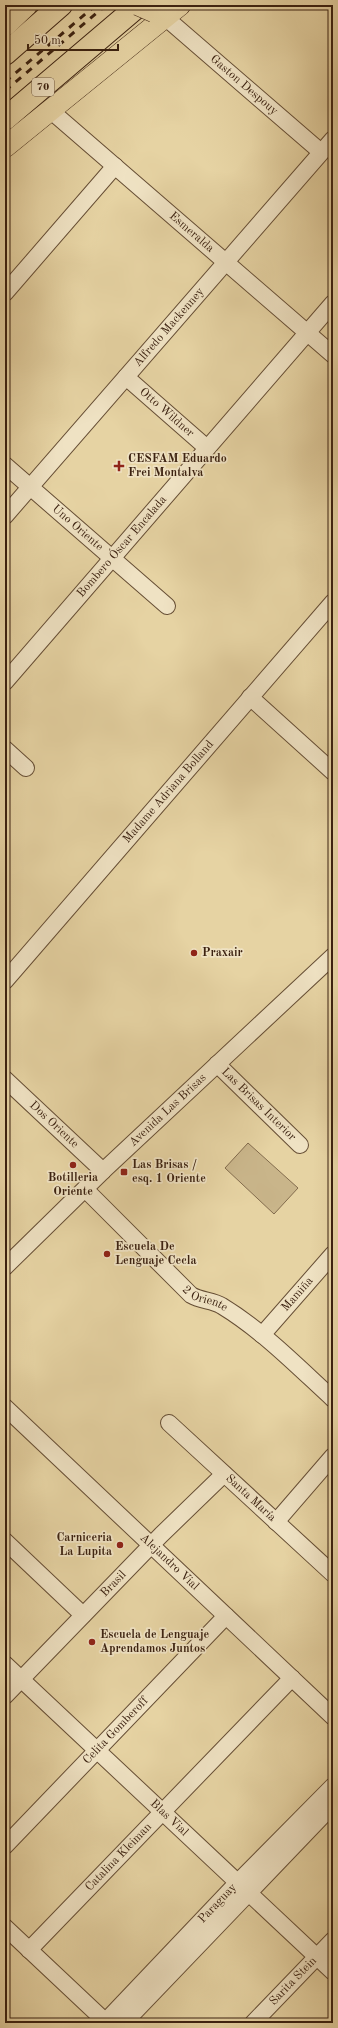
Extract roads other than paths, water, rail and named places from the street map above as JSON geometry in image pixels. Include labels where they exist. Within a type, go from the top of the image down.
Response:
[{"type":"highway","points":[[5,54],[61,5]]},
{"type":"highway","name":"70","points":[[5,119],[158,10]]},
{"type":"main road","points":[[5,26],[27,5]]},
{"type":"main road","points":[[5,147],[50,110],[158,10]]},
{"type":"street","name":"Gaston Despouy","points":[[158,10],[321,152]]},
{"type":"street","name":"Esmeralda","points":[[50,110],[333,355]]},
{"type":"street","name":"Alfredo Mackenney","points":[[5,516],[333,139]]},
{"type":"street","points":[[5,293],[115,166]]},
{"type":"street","name":"Bombero Óscar Encalada","points":[[5,682],[333,303]]},
{"type":"street","name":"Otto Wildner","points":[[126,377],[207,448]]},
{"type":"street","name":"Uno Oriente","points":[[5,465],[168,606]]},
{"type":"street","name":"Madame Adriana Bolland","points":[[5,981],[333,602]]},
{"type":"street","points":[[250,697],[333,772]]},
{"type":"street","points":[[5,749],[26,768]]},
{"type":"street","name":"Avenida Las Brisas","points":[[5,1267],[84,1189],[333,956]]},
{"type":"street","name":"Las Brisas Interior","points":[[218,1064],[300,1145]]},
{"type":"street","name":"Dos Oriente","points":[[5,1079],[103,1171]]},
{"type":"street","name":"2 Oriente","points":[[84,1189],[191,1295],[201,1300],[214,1302],[224,1307],[262,1335],[333,1399]]},
{"type":"street","name":"Mamiña","points":[[262,1335],[333,1254]]},
{"type":"street","name":"Alejandro Vial","points":[[5,1407],[333,1717]]},
{"type":"street","name":"Santa María","points":[[169,1423],[333,1574]]},
{"type":"street","points":[[276,1522],[333,1456]]},
{"type":"street","name":"Brasil","points":[[5,1696],[151,1545],[224,1474]]},
{"type":"street","points":[[5,1541],[83,1615]]},
{"type":"street","name":"Celita Gomberoff","points":[[5,1846],[226,1616]]},
{"type":"street","name":"Blas Vial","points":[[5,1664],[333,1972]]},
{"type":"street","name":"Catalina Kleiman","points":[[29,1950],[292,1678]]},
{"type":"street","name":"Paraguay","points":[[124,2023],[333,1786]]},
{"type":"street","name":"Paraguay","points":[[105,2023],[243,1888],[333,1805]]},
{"type":"street","points":[[5,1927],[105,2023]]},
{"type":"street","name":"Sarita Stein","points":[[253,2023],[333,1940]]},
{"type":"railway","points":[[5,82],[96,5]]},
{"type":"railway","points":[[5,91],[106,5]]},
{"type":"place","name":"CESFAM Eduardo Frei Montalva","points":[[119,466]]},
{"type":"place","name":"Praxair","points":[[194,953]]},
{"type":"place","name":"Botilleria Oriente","points":[[73,1165]]},
{"type":"place","name":"Las Brisas / esq. 1 Oriente","points":[[124,1172]]},
{"type":"place","name":"Escuela De Lenguaje Cecla","points":[[107,1254]]},
{"type":"place","name":"Carniceria La Lupita","points":[[120,1545]]},
{"type":"place","name":"Escuela de Lenguaje Aprendamos Juntos","points":[[92,1642]]}]
